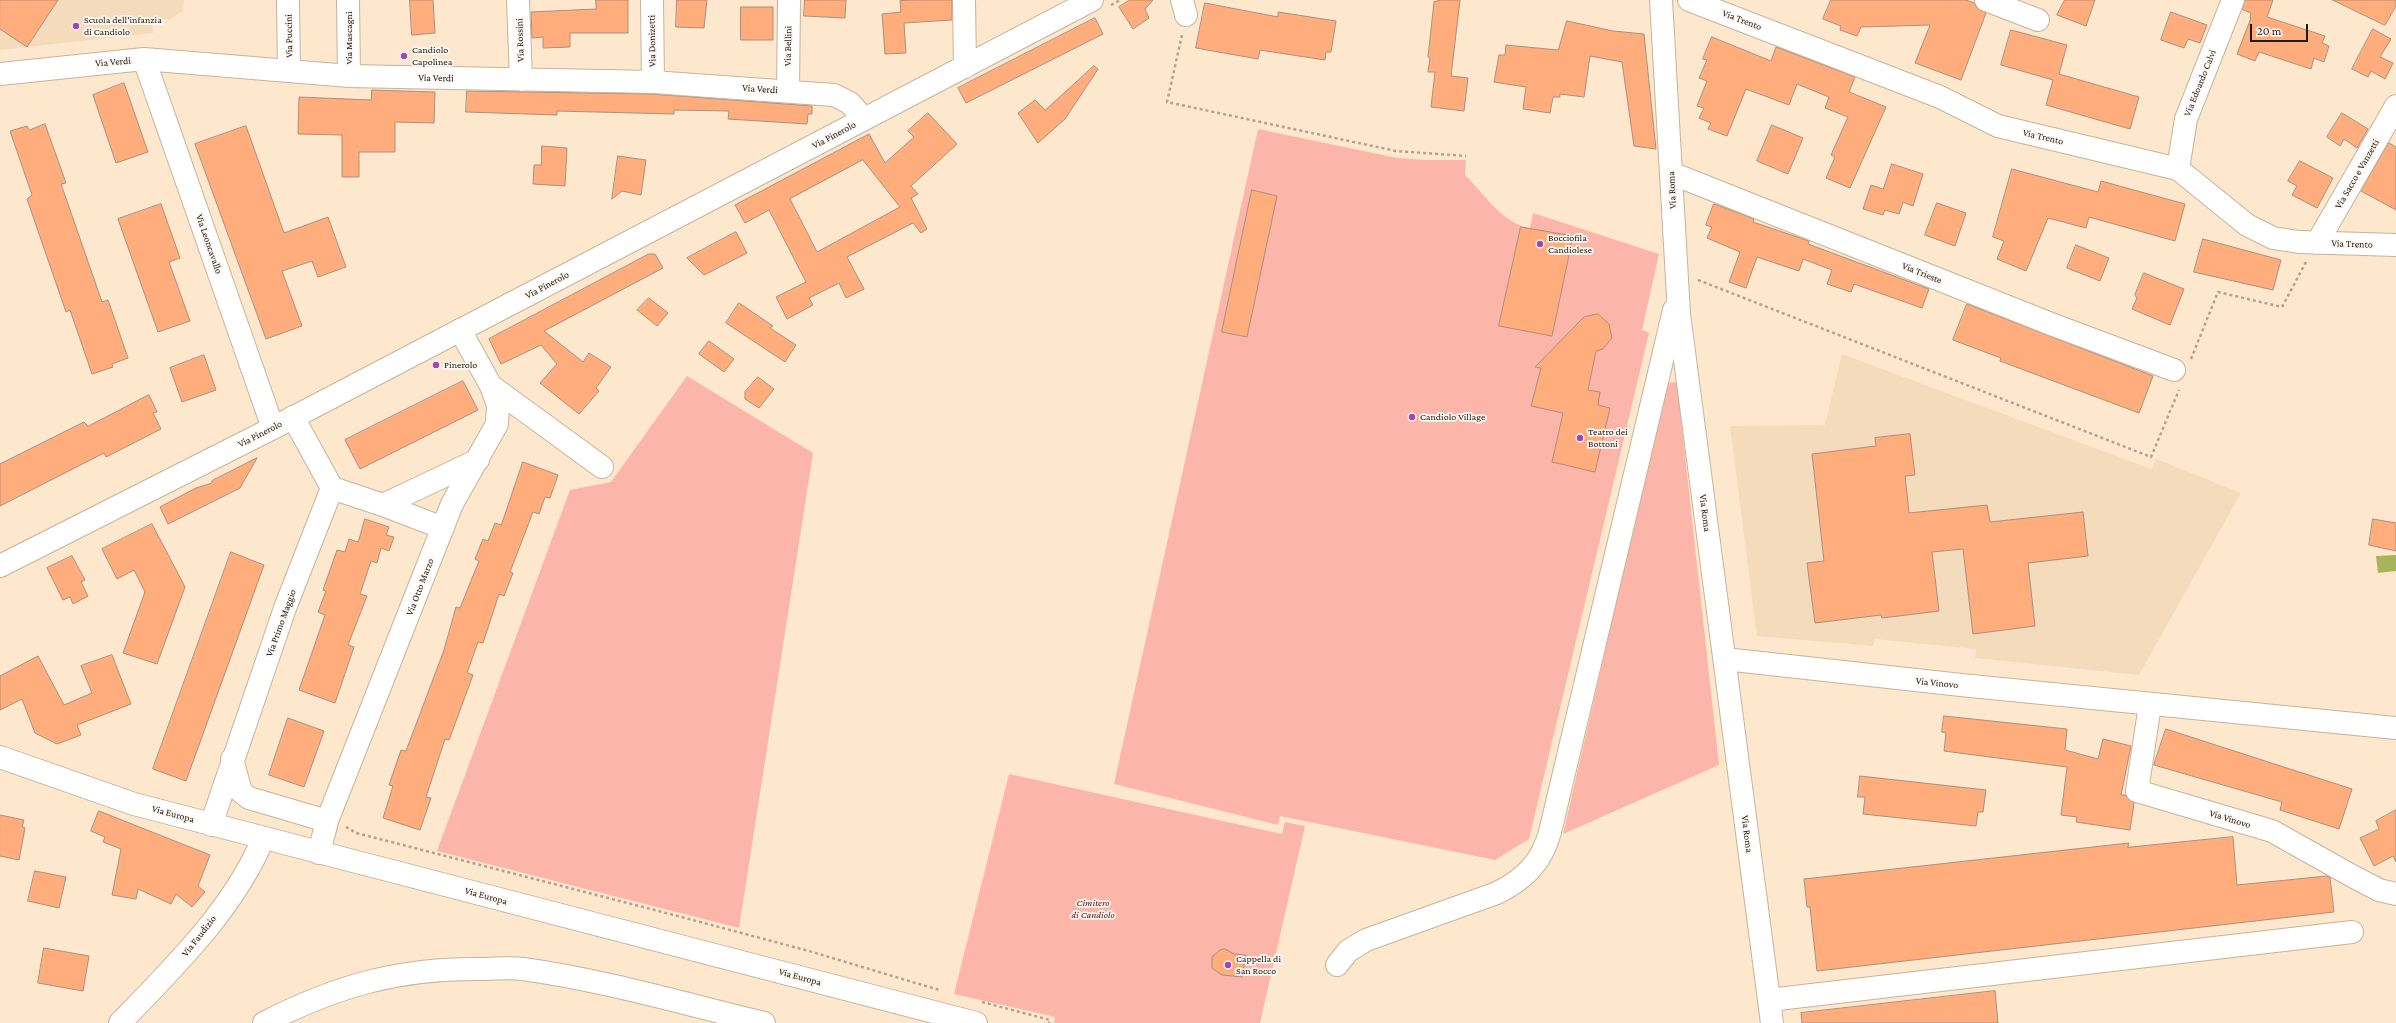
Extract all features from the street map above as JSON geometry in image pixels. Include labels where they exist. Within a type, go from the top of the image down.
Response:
[{"type":"street","name":"Via Puccini","points":[[288,0],[289,71]]},
{"type":"street","name":"Via Mascagni","points":[[348,0],[349,76]]},
{"type":"street","name":"Via Rossini","points":[[518,0],[521,80]]},
{"type":"street","name":"Via Donizetti","points":[[652,0],[653,82]]},
{"type":"street","name":"Via Bellini","points":[[788,91],[789,0]]},
{"type":"street","points":[[964,0],[964,67]]},
{"type":"street","name":"Via Pinerolo","points":[[0,566],[273,428],[1092,0]]},
{"type":"street","name":"Via Roma","points":[[1661,0],[1671,173],[1687,290],[1725,659],[1772,1023]]},
{"type":"street","name":"Via Trento","points":[[1690,0],[1940,96],[1998,126],[2178,169],[2247,225],[2273,238],[2317,243],[2396,245]]},
{"type":"street","points":[[1986,0],[2038,20]]},
{"type":"street","name":"Via Edoardo Calvi","points":[[2178,169],[2186,119],[2233,0]]},
{"type":"street","name":"Via Verdi","points":[[0,74],[144,60],[349,76],[653,82],[834,95],[850,103],[864,119]]},
{"type":"street","name":"Via Leoncavallo","points":[[144,60],[273,428]]},
{"type":"street","name":"Via Sacco e Vanzetti","points":[[2317,243],[2396,106]]},
{"type":"street","name":"Via Trieste","points":[[1671,173],[2051,324],[2181,373]]},
{"type":"street","points":[[1337,965],[1348,952],[1366,940],[1490,896],[1511,886],[1540,859],[1550,832],[1687,290]]},
{"type":"street","name":"Via Otto Marzo","points":[[319,852],[336,820],[452,504],[497,424],[498,405],[491,386],[460,330]]},
{"type":"street","points":[[491,386],[602,467]]},
{"type":"street","points":[[294,417],[332,488],[383,505],[443,528]]},
{"type":"street","points":[[383,505],[478,460]]},
{"type":"street","name":"Via Primo Maggio","points":[[211,825],[232,758],[285,608],[332,488]]},
{"type":"street","name":"Via Vinovo","points":[[1725,659],[2150,705],[2396,728]]},
{"type":"street","name":"Via Vinovo","points":[[2150,705],[2137,790],[2272,832],[2379,890],[2396,894]]},
{"type":"street","name":"Via Europa","points":[[0,757],[134,804],[211,825],[976,1023]]},
{"type":"street","points":[[232,758],[241,792],[249,798],[336,820]]},
{"type":"street","name":"Via Faudizio","points":[[120,1023],[178,962],[236,889],[252,865],[263,839]]},
{"type":"street","points":[[1769,1000],[2352,932]]},
{"type":"street","points":[[264,1023],[302,1004],[359,983],[414,971],[462,968],[522,969],[590,982],[764,1023]]},
{"type":"path","points":[[1184,7],[1167,102],[1396,151],[1466,156]]},
{"type":"path","points":[[1687,290],[1695,279],[2151,457],[2181,373],[2218,292],[2282,307],[2317,243]]},
{"type":"path","points":[[336,820],[356,833],[674,914],[809,951],[941,991]]},
{"type":"path","points":[[977,1000],[1050,1020],[1049,1023]]},
{"type":"shaded area","name":"Scuola dell'infanzia di Candiolo","points":[[0,0],[184,0],[183,11],[170,19],[152,19],[153,33],[0,50]]},
{"type":"shaded area","points":[[1842,354],[2151,469],[2156,459],[2241,493],[2139,675],[1975,658],[1976,649],[1875,639],[1873,646],[1757,636],[1730,426],[1825,425]]},
{"type":"shaded area","points":[[2396,555],[2396,571],[2378,573],[2376,556]]},
{"type":"green space","name":"Candiolo Village","points":[[1258,129],[1397,158],[1466,160],[1465,175],[1494,207],[1511,221],[1530,228],[1533,213],[1659,254],[1642,330],[1649,333],[1529,839],[1495,860],[1280,816],[1278,825],[1114,784]]},
{"type":"green space","points":[[687,376],[813,453],[739,928],[437,851],[570,490],[611,482]]},
{"type":"green space","points":[[1677,382],[1719,765],[1563,834],[1667,383]]},
{"type":"green space","name":"Cimitero di Candiolo","points":[[1009,774],[1282,834],[1285,822],[1305,826],[1260,1023],[1054,1023],[1055,1017],[954,994]]},
{"type":"building","points":[[0,0],[58,0],[27,47],[0,29]]},
{"type":"building","points":[[410,0],[433,0],[435,33],[412,35]]},
{"type":"building","points":[[596,0],[628,0],[628,33],[570,33],[570,47],[543,48],[543,37],[532,38],[531,12],[596,9]]},
{"type":"building","points":[[677,0],[707,0],[704,28],[676,27]]},
{"type":"building","points":[[805,0],[846,0],[845,18],[804,16]]},
{"type":"building","points":[[952,0],[952,20],[904,23],[906,53],[885,54],[882,14],[901,12],[900,1]]},
{"type":"building","points":[[1130,0],[1153,0],[1145,9],[1149,18],[1133,29],[1119,7]]},
{"type":"building","points":[[1442,0],[1460,0],[1451,76],[1468,78],[1464,111],[1431,107],[1435,72],[1428,72],[1430,58],[1428,57],[1434,2]]},
{"type":"building","points":[[1831,0],[1966,0],[1974,3],[1977,8],[1986,13],[1961,80],[1915,63],[1930,25],[1861,27],[1857,36],[1840,30],[1841,26],[1823,19]]},
{"type":"building","points":[[2065,0],[2095,0],[2086,26],[2057,15]]},
{"type":"building","points":[[2245,0],[2273,0],[2267,17],[2325,36],[2322,43],[2329,46],[2324,62],[2314,58],[2311,69],[2259,52],[2255,61],[2237,54],[2251,18],[2251,13],[2243,10]]},
{"type":"building","points":[[2333,0],[2396,0],[2396,6],[2385,25]]},
{"type":"building","points":[[1205,3],[1278,17],[1278,12],[1336,21],[1331,52],[1326,52],[1325,60],[1260,50],[1258,59],[1196,48]]},
{"type":"building","points":[[741,7],[773,7],[773,40],[741,40]]},
{"type":"building","points":[[2171,12],[2207,25],[2200,43],[2188,39],[2184,48],[2161,40]]},
{"type":"building","points":[[1095,18],[1103,34],[966,103],[958,88]]},
{"type":"building","points":[[1567,21],[1613,31],[1644,34],[1656,149],[1634,146],[1622,62],[1590,56],[1584,97],[1560,94],[1560,97],[1553,97],[1550,113],[1523,109],[1526,87],[1494,82],[1499,55],[1505,55],[1506,45],[1558,50]]},
{"type":"building","points":[[2373,29],[2391,39],[2380,57],[2393,63],[2385,79],[2371,71],[2368,77],[2352,69]]},
{"type":"building","points":[[2011,30],[2067,45],[2059,74],[2139,97],[2130,129],[2046,105],[2053,80],[2001,65]]},
{"type":"building","points":[[1712,37],[1771,61],[1776,47],[1855,77],[1849,92],[1886,107],[1850,188],[1826,178],[1835,157],[1831,155],[1848,117],[1825,108],[1829,97],[1797,84],[1789,105],[1746,89],[1727,136],[1708,129],[1711,123],[1699,118],[1704,108],[1697,106],[1707,81],[1699,78],[1707,60],[1703,59]]},
{"type":"building","points":[[1094,66],[1098,69],[1065,119],[1038,143],[1018,113],[1035,100],[1045,110]]},
{"type":"building","points":[[124,83],[148,152],[116,163],[93,95]]},
{"type":"building","points":[[372,90],[435,92],[434,123],[395,122],[395,152],[359,152],[359,177],[342,177],[342,135],[298,134],[299,97],[371,100]]},
{"type":"building","points":[[467,91],[652,94],[812,106],[812,114],[808,114],[807,124],[728,119],[729,111],[674,110],[674,114],[557,111],[557,115],[466,112]]},
{"type":"building","points":[[928,113],[957,144],[911,186],[918,194],[911,198],[927,229],[921,233],[913,223],[847,257],[864,289],[846,298],[839,283],[809,298],[813,305],[787,319],[776,297],[806,282],[769,210],[745,223],[735,205],[869,134],[885,163],[914,137],[908,131]],"holes":[[[863,160],[900,207],[817,252],[790,199]]]},
{"type":"building","points":[[2342,113],[2368,129],[2357,148],[2344,139],[2340,146],[2327,137]]},
{"type":"building","points":[[45,124],[66,183],[61,184],[102,302],[108,300],[128,358],[112,364],[113,367],[92,374],[70,310],[66,312],[27,199],[32,195],[10,131],[27,126],[29,130]]},
{"type":"building","points":[[1772,125],[1803,138],[1788,174],[1757,161]]},
{"type":"building","points":[[246,126],[284,233],[328,217],[346,267],[318,277],[312,261],[282,271],[302,326],[266,339],[195,144]]},
{"type":"building","points":[[2389,143],[2396,147],[2396,210],[2361,191]]},
{"type":"building","points":[[542,146],[567,148],[565,186],[533,184],[534,165],[541,165]]},
{"type":"building","points":[[618,156],[646,160],[641,195],[622,191],[612,199]]},
{"type":"building","points":[[2300,161],[2333,178],[2317,208],[2292,195],[2297,186],[2288,181]]},
{"type":"building","points":[[1892,164],[1923,174],[1913,206],[1903,202],[1899,214],[1885,210],[1883,215],[1863,209],[1871,185],[1883,189]]},
{"type":"building","points":[[2012,169],[2098,192],[2101,181],[2185,204],[2175,241],[2089,217],[2086,228],[2048,218],[2026,271],[1997,259],[2004,241],[1993,237]]},
{"type":"building","points":[[1252,190],[1277,196],[1247,337],[1222,332]]},
{"type":"building","points":[[1937,203],[1966,213],[1955,246],[1925,235]]},
{"type":"building","points":[[161,204],[180,258],[169,262],[190,321],[158,332],[118,219]]},
{"type":"building","points":[[1714,204],[1754,219],[1753,222],[1809,241],[1808,244],[1929,289],[1922,308],[1854,284],[1851,292],[1827,284],[1832,270],[1803,259],[1799,271],[1757,257],[1746,288],[1729,282],[1740,252],[1707,238],[1712,227],[1706,225]]},
{"type":"building","points":[[1521,227],[1573,236],[1552,336],[1499,326]]},
{"type":"building","points":[[736,232],[747,253],[704,275],[687,258]]},
{"type":"building","points":[[2203,239],[2281,260],[2273,290],[2194,272]]},
{"type":"building","points":[[2076,245],[2109,258],[2100,281],[2067,268]]},
{"type":"building","points":[[649,254],[655,254],[663,268],[544,331],[583,362],[589,353],[611,367],[596,388],[599,391],[579,414],[540,383],[557,364],[541,345],[501,364],[489,339]]},
{"type":"building","points":[[2144,273],[2184,289],[2170,325],[2132,309],[2137,298],[2135,295]]},
{"type":"building","points":[[649,298],[668,313],[657,326],[637,310]]},
{"type":"building","points":[[739,303],[773,326],[770,328],[796,345],[785,362],[726,323]]},
{"type":"building","points":[[1967,304],[2153,376],[2139,413],[2000,361],[2001,358],[1953,340]]},
{"type":"building","points":[[1598,314],[1609,324],[1612,338],[1603,349],[1596,351],[1588,390],[1600,392],[1598,405],[1610,408],[1595,472],[1552,462],[1563,413],[1531,406],[1541,368],[1535,367],[1584,317]]},
{"type":"building","points":[[709,341],[734,359],[724,372],[699,354]]},
{"type":"building","points":[[204,355],[216,390],[182,402],[170,368]]},
{"type":"building","points":[[758,377],[774,389],[759,408],[745,399],[745,392]]},
{"type":"building","points":[[463,381],[478,410],[360,469],[345,440]]},
{"type":"building","points":[[149,395],[157,412],[153,413],[161,429],[106,457],[104,453],[0,506],[0,464],[84,422],[88,426]]},
{"type":"building","points":[[1910,434],[1915,475],[1905,476],[1909,513],[1987,505],[1990,522],[2083,512],[2088,556],[2028,563],[2035,626],[1973,634],[1963,549],[1932,552],[1939,611],[1882,618],[1881,615],[1815,623],[1807,563],[1824,561],[1812,454],[1876,446],[1875,438]]},
{"type":"building","points":[[257,458],[240,488],[168,524],[160,507],[196,488],[212,483],[212,481]]},
{"type":"building","points":[[523,462],[558,475],[550,498],[545,497],[539,514],[533,512],[510,572],[513,573],[504,596],[499,594],[483,643],[478,642],[467,673],[473,675],[449,740],[445,739],[426,797],[431,798],[420,830],[383,818],[393,786],[389,785],[401,750],[406,751],[444,650],[456,607],[460,608],[479,561],[475,559],[483,539],[488,541],[495,523],[501,525]]},
{"type":"building","points":[[365,519],[389,527],[386,535],[394,537],[389,551],[381,548],[377,563],[371,561],[360,594],[367,596],[348,645],[354,647],[335,703],[299,690],[325,615],[318,612],[326,591],[323,590],[337,550],[345,552],[349,539],[358,542]]},
{"type":"building","points":[[2373,519],[2396,523],[2396,551],[2369,545]]},
{"type":"building","points":[[152,524],[185,587],[157,664],[123,653],[145,592],[134,570],[117,579],[102,549]]},
{"type":"building","points":[[231,552],[264,565],[186,781],[153,769]]},
{"type":"building","points":[[72,556],[85,580],[81,582],[88,596],[73,604],[70,597],[63,600],[47,568]]},
{"type":"building","points":[[112,655],[131,704],[77,725],[81,735],[57,744],[35,733],[22,699],[0,710],[0,676],[38,656],[64,705],[92,693],[81,666]]},
{"type":"building","points":[[1944,716],[2067,729],[2065,750],[2098,759],[2103,739],[2131,746],[2121,795],[2125,795],[2134,803],[2130,830],[2076,822],[2077,817],[2061,815],[2067,767],[1944,751],[1946,733],[1942,732]]},
{"type":"building","points":[[288,718],[324,731],[304,787],[269,775]]},
{"type":"building","points":[[2166,729],[2352,789],[2339,829],[2280,810],[2282,802],[2154,765]]},
{"type":"building","points":[[1860,776],[1986,790],[1983,812],[1978,812],[1976,826],[1863,814],[1865,797],[1858,797]]},
{"type":"building","points":[[2396,810],[2396,862],[2393,856],[2374,866],[2360,838],[2379,829],[2376,821]]},
{"type":"building","points":[[99,811],[210,855],[198,886],[205,892],[192,907],[176,894],[171,904],[138,889],[136,899],[112,895],[121,849],[103,842],[105,837],[91,831]]},
{"type":"building","points":[[0,815],[24,820],[22,827],[25,828],[19,860],[0,856]]},
{"type":"building","points":[[2233,837],[2237,885],[2327,876],[2330,878],[2334,912],[1817,971],[1810,907],[1807,907],[1804,879],[2129,843],[2128,847]]},
{"type":"building","points":[[35,871],[66,877],[59,908],[28,901]]},
{"type":"building","points":[[44,948],[89,956],[83,991],[38,983]]},
{"type":"building","name":"Cappella di San Rocco","points":[[1225,949],[1234,954],[1246,955],[1242,977],[1222,975],[1212,968],[1212,957],[1220,950]]},
{"type":"building","points":[[1995,991],[1998,1023],[1802,1023],[1801,1013]]},
{"type":"place","name":"Scuola dell'infanzia di Candiolo","points":[[76,26]]},
{"type":"place","name":"Candiolo Capolinea","points":[[404,56]]},
{"type":"place","name":"Bocciofila Candiolese","points":[[1540,244]]},
{"type":"place","name":"Pinerolo","points":[[436,365]]},
{"type":"place","name":"Candiolo Village","points":[[1412,417]]},
{"type":"place","name":"Teatro dei Bottoni","points":[[1580,438]]},
{"type":"place","name":"Cappella di San Rocco","points":[[1228,965]]}]
